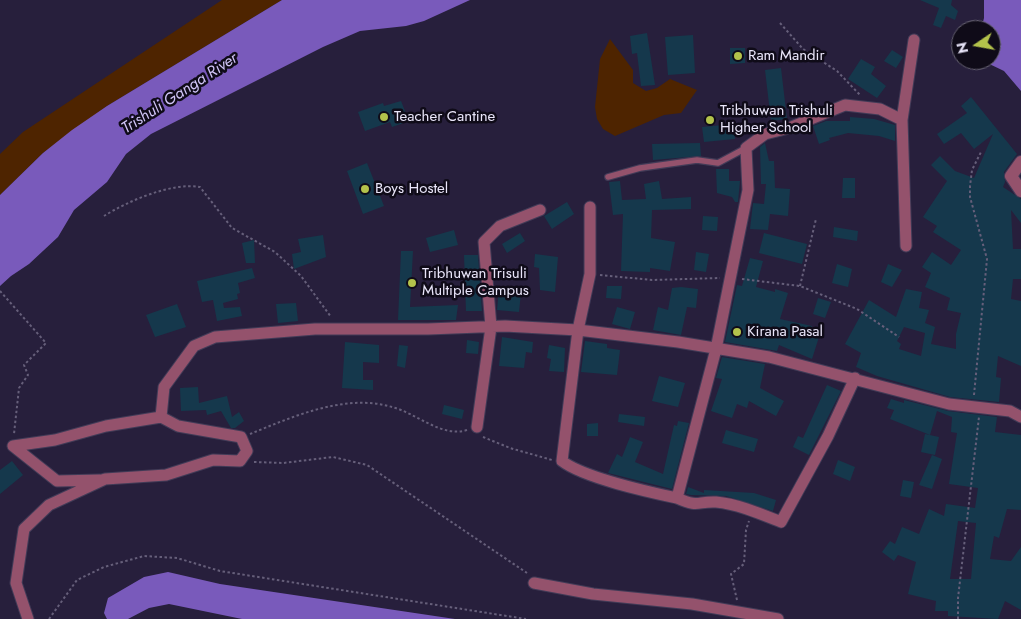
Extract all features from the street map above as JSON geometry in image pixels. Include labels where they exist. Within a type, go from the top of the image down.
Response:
[{"type":"street","points":[[906,246],[902,120],[914,40]]},
{"type":"street","points":[[678,498],[716,349],[748,190],[746,148],[765,134],[790,128],[845,105],[874,108],[902,120]]},
{"type":"street","points":[[1021,162],[1011,176],[1021,191]]},
{"type":"street","points":[[590,207],[590,274],[578,330],[562,461],[591,474],[641,490],[678,498],[692,505],[716,502],[781,522],[828,436],[855,378]]},
{"type":"street","points":[[473,428],[491,326],[484,242],[500,226],[540,210]]},
{"type":"street","points":[[161,417],[164,387],[194,346],[215,337],[338,329],[428,329],[491,326],[578,330],[768,357],[855,378],[949,404],[1010,411],[1021,417]]},
{"type":"street","points":[[161,417],[178,426],[241,438],[247,451],[240,461],[213,460],[166,475],[104,480],[57,481],[13,446],[55,440],[106,426],[161,417]]},
{"type":"street","points":[[28,619],[16,583],[24,529],[49,505],[104,480]]},
{"type":"street","points":[[531,578],[593,594],[692,604],[778,619]]},
{"type":"lane","points":[[608,177],[640,168],[697,160],[718,163],[746,148]]},
{"type":"path","points":[[780,23],[798,44],[837,71],[874,108]]},
{"type":"path","points":[[958,619],[958,598],[976,408],[987,259],[970,197],[972,170],[981,152]]},
{"type":"path","points":[[104,216],[126,203],[181,186],[200,186],[232,228],[274,252],[301,276],[338,329]]},
{"type":"path","points":[[800,286],[816,219]]},
{"type":"path","points":[[590,274],[652,280],[730,278],[800,286],[858,309],[899,336]]},
{"type":"path","points":[[0,291],[46,343],[24,365],[28,375],[19,388],[13,446]]},
{"type":"path","points":[[241,438],[304,412],[350,403],[391,406],[442,428],[458,432],[473,428],[490,442],[550,460],[562,461]]},
{"type":"path","points":[[240,461],[283,463],[333,457],[367,465],[531,578]]},
{"type":"path","points":[[742,613],[738,606],[731,574],[744,564],[746,530],[750,511]]},
{"type":"path","points":[[49,619],[77,580],[104,567],[144,556],[177,558],[220,571],[526,619]]},
{"type":"shaded area","points":[[222,0],[282,0],[107,106],[43,153],[0,195],[0,154],[23,132]]},
{"type":"shaded area","points":[[610,39],[633,70],[633,83],[646,91],[657,88],[670,79],[697,90],[681,113],[664,115],[615,136],[603,129],[597,119],[595,107],[600,59]]},
{"type":"water","name":"Trishuli Ganga River","points":[[282,0],[470,0],[424,21],[406,26],[360,31],[323,47],[151,134],[126,154],[107,182],[74,210],[58,237],[29,264],[0,286],[0,195],[43,153],[72,130],[107,106]]},
{"type":"water","points":[[984,0],[1021,0],[1021,91],[1001,70],[1001,20],[984,20]]},
{"type":"water","points":[[168,572],[220,584],[455,619],[242,619],[169,604],[149,608],[128,619],[107,619],[104,613],[108,598],[144,577]]},
{"type":"building","points":[[920,0],[952,0],[951,5],[958,11],[955,20],[946,16],[941,28],[933,25],[939,8]]},
{"type":"building","points":[[647,33],[655,85],[641,86],[637,53],[632,54],[630,36]]},
{"type":"building","points":[[693,35],[695,73],[668,75],[665,37]]},
{"type":"building","name":"Ram Mandir","points":[[730,48],[745,48],[745,63],[730,64]]},
{"type":"building","points":[[892,50],[903,57],[896,68],[884,61]]},
{"type":"building","points":[[861,59],[875,67],[871,74],[886,86],[877,98],[848,79]]},
{"type":"building","points":[[781,68],[787,119],[771,121],[765,70]]},
{"type":"building","points":[[971,97],[1017,154],[1004,172],[1005,182],[1003,187],[1021,199],[1021,223],[1011,210],[1013,249],[1021,249],[1021,279],[1013,279],[1011,299],[1021,301],[1021,366],[998,356],[996,377],[1001,378],[999,402],[950,397],[877,376],[856,367],[861,353],[845,344],[869,300],[896,317],[906,289],[922,292],[919,308],[929,310],[925,323],[935,327],[931,344],[956,349],[956,334],[961,313],[947,310],[950,298],[925,287],[931,273],[922,267],[932,252],[951,265],[961,250],[933,232],[937,226],[923,217],[947,181],[931,165],[940,156],[955,171],[974,178],[993,134],[974,149],[961,133],[944,144],[937,134],[967,113],[961,106]],"holes":[[[904,327],[925,333],[921,356],[899,349],[901,344],[897,341]]]},
{"type":"building","name":"Teacher Cantine","points":[[401,101],[409,121],[392,127],[390,122],[365,131],[358,112],[383,103],[384,106]]},
{"type":"building","points":[[850,117],[874,119],[895,125],[895,141],[879,136],[848,133],[829,138],[830,140],[819,144],[813,126],[826,121],[850,121]]},
{"type":"building","points":[[734,124],[735,139],[704,142],[702,127]]},
{"type":"building","points":[[700,143],[701,156],[653,160],[652,144]]},
{"type":"building","points":[[765,143],[769,161],[774,161],[775,188],[790,189],[788,216],[770,214],[768,230],[750,229],[753,203],[764,204],[766,184],[761,184],[760,147]]},
{"type":"building","name":"Boys Hostel","points":[[367,163],[384,206],[363,214],[347,171]]},
{"type":"building","points":[[716,169],[729,169],[729,181],[740,181],[738,202],[735,202],[732,197],[717,193]]},
{"type":"building","points":[[843,178],[855,178],[855,198],[842,198]]},
{"type":"building","points":[[620,181],[622,200],[646,199],[644,184],[659,181],[662,199],[691,197],[691,209],[652,210],[651,238],[675,242],[670,271],[650,268],[650,272],[621,271],[623,214],[613,215],[609,182]]},
{"type":"building","points":[[567,202],[574,214],[552,229],[544,216]]},
{"type":"building","points":[[703,216],[718,217],[717,231],[702,230]]},
{"type":"building","points":[[834,227],[858,231],[857,241],[833,237]]},
{"type":"building","points":[[454,230],[458,245],[430,252],[426,238]]},
{"type":"building","points":[[520,233],[525,241],[507,253],[502,244]]},
{"type":"building","points":[[764,233],[807,244],[802,264],[759,253]]},
{"type":"building","points":[[323,235],[326,257],[294,269],[292,254],[301,252],[298,239]]},
{"type":"building","points":[[254,240],[255,263],[246,263],[242,243]]},
{"type":"building","points":[[401,251],[413,251],[410,307],[458,305],[456,320],[398,320]]},
{"type":"building","points":[[696,252],[709,254],[706,272],[694,270]]},
{"type":"building","points":[[535,254],[558,257],[555,292],[540,290],[539,268],[534,267]]},
{"type":"building","points":[[464,255],[478,255],[482,311],[466,311]]},
{"type":"building","points":[[750,258],[763,261],[756,287],[775,292],[775,289],[788,293],[780,319],[812,326],[810,332],[819,337],[812,359],[779,345],[777,351],[725,342],[737,285],[742,286]]},
{"type":"building","points":[[837,264],[852,269],[848,287],[832,283]]},
{"type":"building","points":[[888,264],[902,270],[892,287],[881,282]]},
{"type":"building","points":[[252,268],[255,278],[238,283],[240,293],[237,294],[238,299],[223,303],[224,308],[240,307],[242,316],[217,321],[213,300],[202,302],[197,281]]},
{"type":"building","points":[[607,286],[622,286],[621,299],[606,298]]},
{"type":"building","points":[[672,288],[698,289],[696,308],[687,307],[681,335],[653,330],[658,307],[668,310]]},
{"type":"building","points":[[499,290],[521,293],[519,312],[497,310]]},
{"type":"building","points":[[818,298],[831,302],[825,318],[813,314]]},
{"type":"building","points":[[296,303],[298,321],[278,323],[276,304]]},
{"type":"building","points":[[177,304],[186,327],[155,337],[146,315]]},
{"type":"building","points":[[617,307],[635,312],[630,329],[612,324]]},
{"type":"building","points":[[502,337],[533,342],[532,353],[526,352],[524,368],[499,366]]},
{"type":"building","points":[[467,340],[479,342],[478,354],[466,353]]},
{"type":"building","points":[[585,341],[607,344],[607,348],[620,350],[617,375],[581,372]]},
{"type":"building","points":[[345,342],[379,345],[379,363],[363,362],[363,380],[373,380],[373,390],[342,388]]},
{"type":"building","points":[[399,345],[408,346],[405,368],[397,366]]},
{"type":"building","points":[[549,345],[565,348],[564,372],[549,371],[551,359],[547,358]]},
{"type":"building","points":[[722,357],[765,364],[760,388],[784,401],[776,416],[749,401],[747,408],[737,404],[732,418],[711,411],[722,379],[716,378]]},
{"type":"building","points":[[659,376],[685,383],[678,407],[652,401]]},
{"type":"building","points":[[827,385],[841,391],[809,455],[793,447],[798,436],[803,438]]},
{"type":"building","points":[[198,387],[199,403],[227,396],[232,417],[239,412],[244,421],[235,428],[231,428],[221,411],[207,415],[206,410],[181,411],[180,388]]},
{"type":"building","points":[[891,399],[904,403],[904,400],[948,411],[997,417],[995,432],[1021,435],[1021,510],[1007,509],[999,538],[994,536],[990,559],[1011,561],[1021,547],[1021,610],[1005,601],[998,619],[948,616],[948,611],[935,611],[936,601],[908,594],[916,562],[898,555],[894,561],[882,552],[890,541],[895,544],[902,527],[919,534],[929,509],[944,516],[946,504],[975,508],[978,488],[949,484],[957,433],[951,432],[952,417],[937,411],[930,435],[890,419],[894,410],[887,408]],"holes":[[[958,521],[976,523],[971,579],[950,579]]]},
{"type":"building","points":[[444,405],[464,410],[462,419],[442,414]]},
{"type":"building","points":[[619,414],[645,417],[644,426],[618,422]]},
{"type":"building","points":[[678,421],[689,423],[672,489],[608,473],[617,454],[622,457],[630,437],[643,442],[635,462],[663,474],[674,425],[677,426]]},
{"type":"building","points":[[598,423],[598,436],[587,436],[587,424]]},
{"type":"building","points":[[726,430],[758,439],[754,452],[722,443]]},
{"type":"building","points":[[925,434],[939,437],[935,455],[921,452]]},
{"type":"building","points":[[932,455],[942,459],[932,489],[919,485]]},
{"type":"building","points":[[838,460],[855,467],[850,481],[833,474]]},
{"type":"building","points":[[12,461],[23,475],[0,494],[0,470]]},
{"type":"building","points":[[903,480],[914,482],[911,498],[900,496]]},
{"type":"building","points":[[688,487],[704,493],[704,490],[754,493],[776,500],[773,511],[726,496],[686,494]]},
{"type":"place","name":"Ram Mandir","points":[[738,56]]},
{"type":"place","name":"Teacher Cantine","points":[[384,117]]},
{"type":"place","name":"Tribhuwan Trishuli Higher School","points":[[710,120]]},
{"type":"place","name":"Boys Hostel","points":[[365,189]]},
{"type":"place","name":"Tribhuwan Trisuli Multiple Campus","points":[[412,283]]},
{"type":"place","name":"Kirana Pasal","points":[[737,332]]}]
